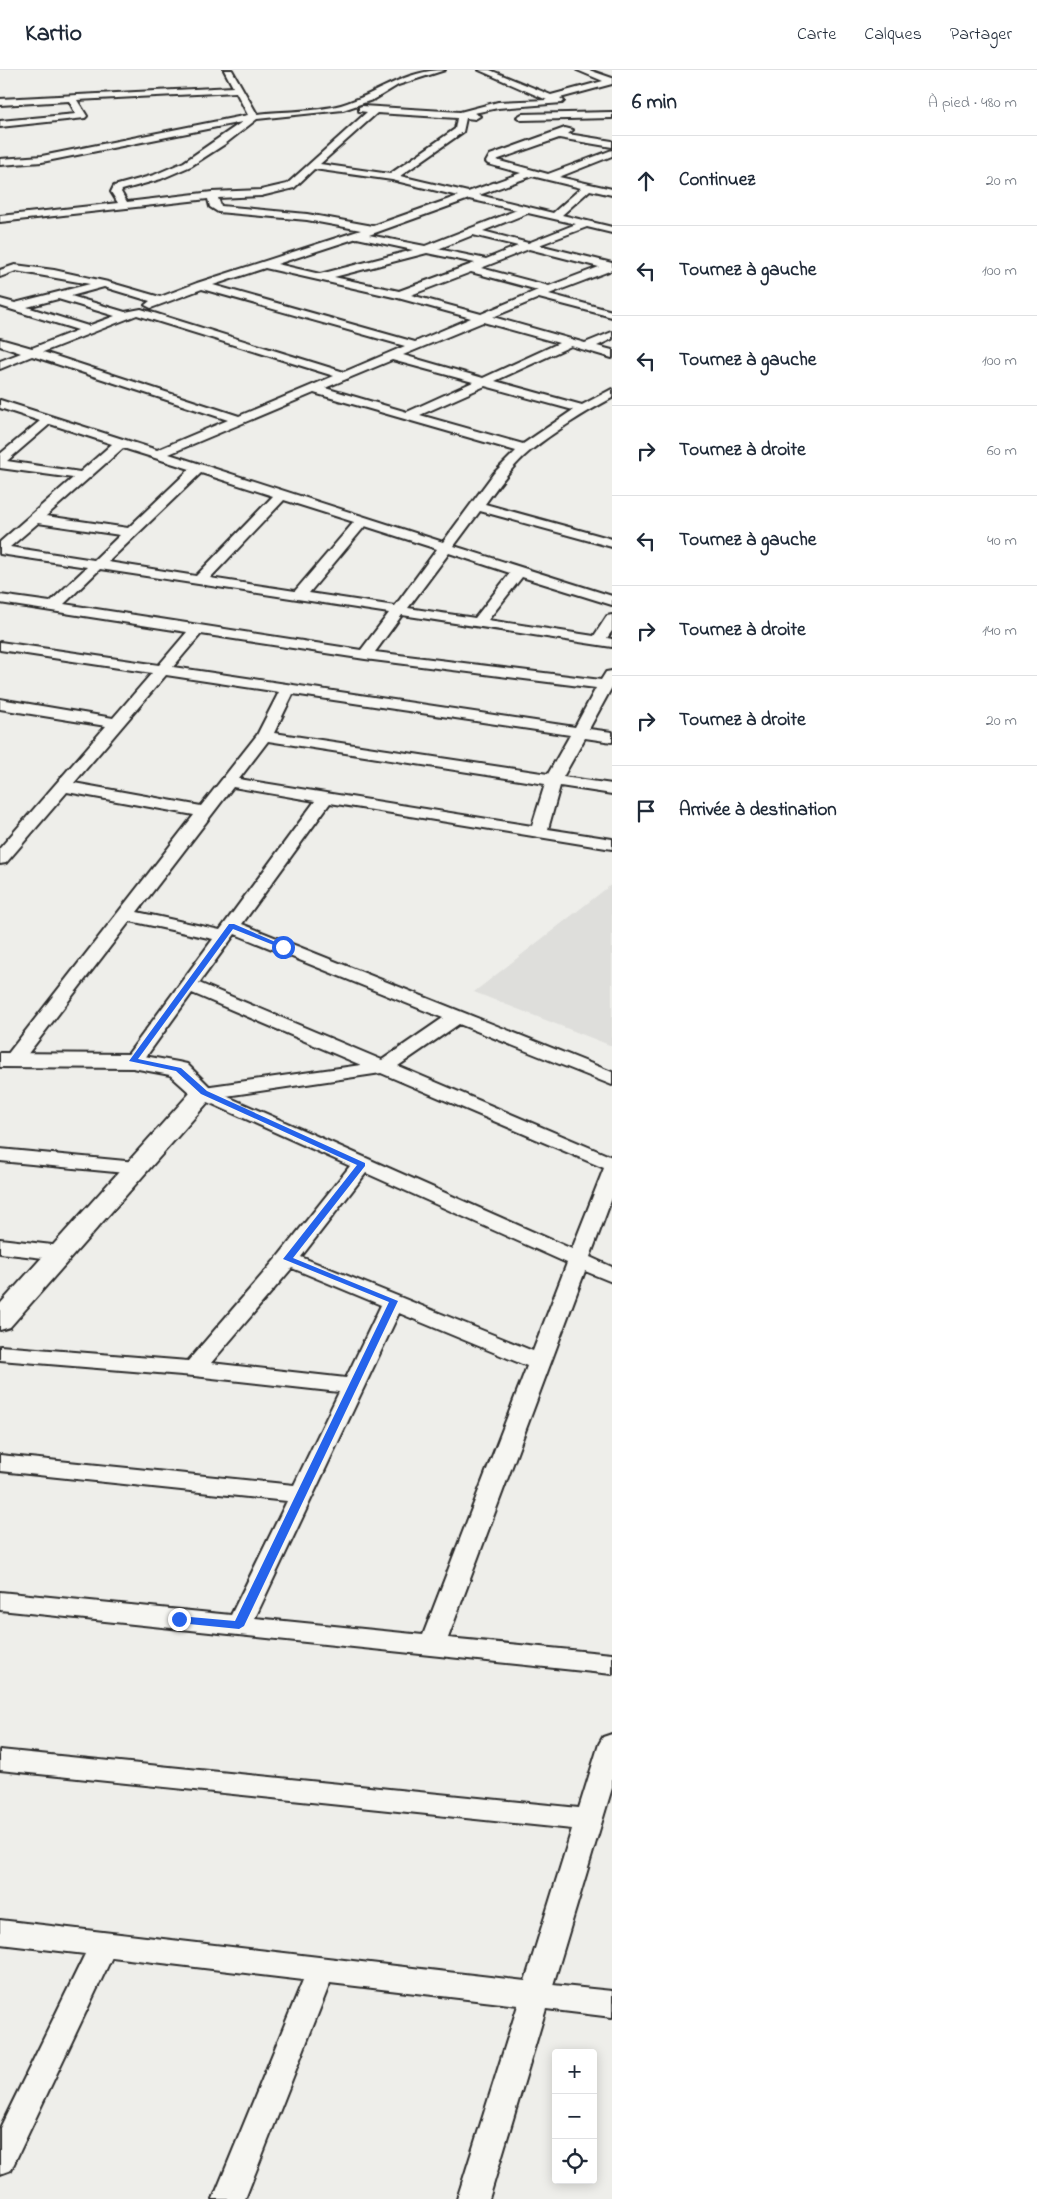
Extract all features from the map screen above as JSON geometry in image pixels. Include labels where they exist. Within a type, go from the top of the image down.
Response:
[{"type":"street","points":[[228,70],[254,117]]},
{"type":"street","points":[[340,108],[372,97],[395,83],[441,70]]},
{"type":"street","points":[[483,70],[594,116]]},
{"type":"street","points":[[581,70],[612,81]]},
{"type":"street","points":[[462,115],[489,104],[534,105],[612,81]]},
{"type":"street","points":[[0,102],[237,89]]},
{"type":"street","points":[[1,129],[82,116],[72,99]]},
{"type":"street","points":[[0,162],[42,159],[254,117],[340,108],[496,116]]},
{"type":"street","points":[[0,219],[212,195],[274,191],[290,186],[375,110]]},
{"type":"street","points":[[392,177],[460,130],[462,115]]},
{"type":"street","points":[[513,117],[612,115]]},
{"type":"street","points":[[594,116],[558,135],[492,157],[491,162],[549,178],[612,192]]},
{"type":"street","points":[[125,206],[116,192],[118,188],[162,175],[206,154],[254,117]]},
{"type":"street","points":[[558,135],[581,151],[612,153]]},
{"type":"street","points":[[549,178],[581,151],[612,144]]},
{"type":"street","points":[[312,166],[392,177],[612,230]]},
{"type":"street","points":[[450,190],[513,168]]},
{"type":"street","points":[[0,365],[201,285],[373,230],[530,173]]},
{"type":"street","points":[[554,217],[588,187]]},
{"type":"street","points":[[212,195],[214,205],[218,209],[307,217],[373,230]]},
{"type":"street","points":[[320,277],[425,250],[526,210]]},
{"type":"street","points":[[400,295],[586,224]]},
{"type":"street","points":[[471,231],[611,266]]},
{"type":"street","points":[[355,235],[486,262]]},
{"type":"street","points":[[0,264],[104,284],[162,301]]},
{"type":"street","points":[[266,265],[302,275],[320,277],[400,295],[612,354]]},
{"type":"street","points":[[157,455],[538,294],[611,266]]},
{"type":"street","points":[[0,274],[15,268]]},
{"type":"street","points":[[470,268],[550,290]]},
{"type":"street","points":[[14,307],[104,284]]},
{"type":"street","points":[[201,285],[416,346]]},
{"type":"street","points":[[538,294],[612,314]]},
{"type":"street","points":[[58,296],[125,315]]},
{"type":"street","points":[[0,302],[88,330]]},
{"type":"street","points":[[137,311],[346,376]]},
{"type":"street","points":[[586,346],[612,335]]},
{"type":"street","points":[[0,342],[33,351],[240,420]]},
{"type":"street","points":[[408,416],[571,342]]},
{"type":"street","points":[[392,356],[583,409]]},
{"type":"street","points":[[314,389],[525,449]]},
{"type":"street","points":[[365,655],[447,548],[499,476],[525,449],[583,409],[612,393]]},
{"type":"street","points":[[0,404],[612,602]]},
{"type":"street","points":[[1,459],[48,420]]},
{"type":"street","points":[[0,550],[121,443]]},
{"type":"street","points":[[1,459],[83,476]]},
{"type":"street","points":[[53,607],[199,468]]},
{"type":"street","points":[[199,581],[281,495]]},
{"type":"street","points":[[476,506],[612,544]]},
{"type":"street","points":[[35,518],[132,533]]},
{"type":"street","points":[[298,596],[362,520]]},
{"type":"street","points":[[0,550],[605,642],[612,619]]},
{"type":"street","points":[[478,623],[519,571]]},
{"type":"street","points":[[0,599],[365,655],[608,679],[582,731],[554,779],[538,833]]},
{"type":"street","points":[[3,852],[198,629]]},
{"type":"street","points":[[0,646],[160,672],[289,688],[612,737]]},
{"type":"street","points":[[7,1060],[126,915],[264,736],[289,688]]},
{"type":"street","points":[[0,704],[116,723]]},
{"type":"street","points":[[592,710],[612,707]]},
{"type":"street","points":[[264,736],[612,789]]},
{"type":"street","points":[[229,782],[612,844]]},
{"type":"street","points":[[62,786],[206,812]]},
{"type":"street","points":[[133,1061],[325,798]]},
{"type":"street","points":[[126,915],[228,931],[456,1017],[612,1079]]},
{"type":"street","points":[[188,985],[612,1164]]},
{"type":"street","points":[[0,1321],[204,1093],[384,1067],[456,1017]]},
{"type":"street","points":[[7,1060],[133,1061],[178,1069],[204,1093],[612,1274]]},
{"type":"street","points":[[0,1155],[136,1168]]},
{"type":"street","points":[[194,1369],[288,1259],[362,1164]]},
{"type":"street","points":[[432,1646],[612,1171]]},
{"type":"street","points":[[0,1246],[61,1253]]},
{"type":"street","points":[[288,1259],[539,1362]]},
{"type":"street","points":[[239,1626],[394,1301]]},
{"type":"street","points":[[0,1353],[194,1369],[353,1386]]},
{"type":"street","points":[[0,1463],[301,1494]]},
{"type":"street","points":[[0,1601],[612,1664]]},
{"type":"street","points":[[473,2199],[612,1744]]},
{"type":"street","points":[[0,1760],[589,1820]]},
{"type":"street","points":[[0,1932],[612,2004]]},
{"type":"street","points":[[0,2160],[104,1944]]},
{"type":"street","points":[[229,2199],[321,1970]]},
{"type":"shaded area","points":[[612,884],[612,1046],[474,992]]},
{"type":"route","points":[[179,1619],[239,1626],[394,1301],[288,1259],[362,1164],[204,1093],[178,1069],[133,1061],[232,926],[283,947]]}]
